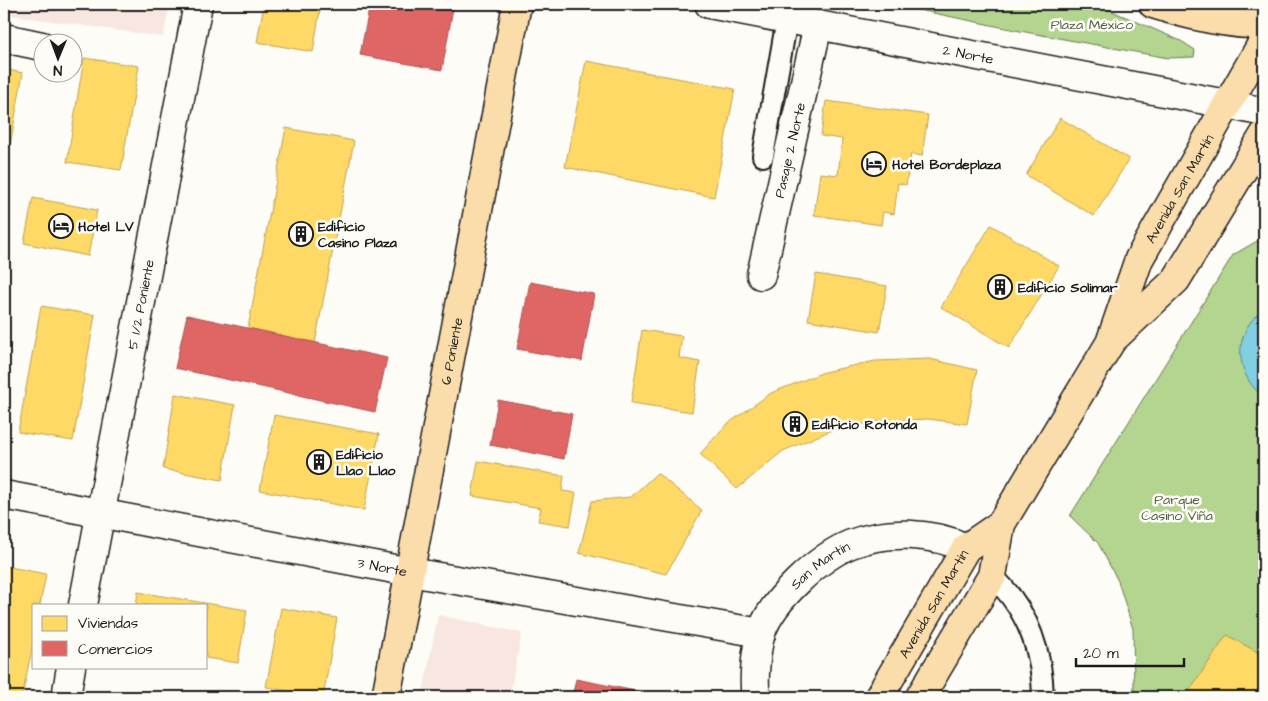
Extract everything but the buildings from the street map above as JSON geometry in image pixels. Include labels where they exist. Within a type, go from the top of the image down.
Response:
[{"type":"main road","name":"6 Poniente","points":[[386,697],[517,4]]},
{"type":"main road","points":[[1153,4],[1201,19],[1234,24],[1264,25]]},
{"type":"main road","name":"Avenida San Martín","points":[[920,697],[992,576],[1001,524],[1110,343],[1139,258],[1264,40]]},
{"type":"main road","name":"Avenida San Martín","points":[[1110,343],[1176,280],[1264,135]]},
{"type":"main road","name":"Avenida San Martín","points":[[879,697],[966,548],[1001,524]]},
{"type":"street","name":"5 1/2 Poniente","points":[[83,604],[198,4]]},
{"type":"street","name":"2 Norte","points":[[709,4],[1264,112]]},
{"type":"street","name":"Pasaje 2 Norte","points":[[761,275],[818,25]]},
{"type":"street","points":[[4,38],[32,44]]},
{"type":"street","name":"3 Norte","points":[[4,495],[410,572],[761,633]]},
{"type":"street","name":"San Martín","points":[[756,697],[754,686],[761,633],[780,600],[818,562],[851,544],[883,536],[923,535],[946,539],[966,548]]},
{"type":"street","points":[[66,697],[71,668]]},
{"type":"lane","points":[[763,156],[787,19]]},
{"type":"lane","points":[[992,576],[1014,600],[1027,623],[1040,660],[1043,697]]},
{"type":"shaded area","points":[[4,4],[170,4],[163,37],[4,14]]},
{"type":"shaded area","points":[[438,615],[522,633],[509,697],[422,697]]},
{"type":"green space","name":"Plaza México","points":[[890,4],[1096,4],[1181,41],[1195,50],[1194,57],[1168,58],[1020,31]]},
{"type":"green space","name":"Parque Casino Viña","points":[[1264,237],[1264,656],[1227,635],[1185,697],[1131,697],[1134,689],[1133,629],[1118,581],[1098,543],[1070,516],[1233,255]]},
{"type":"water","points":[[1264,309],[1264,397],[1254,388],[1247,377],[1242,365],[1241,353],[1246,329]]},
{"type":"place","name":"Hotel Bordeplaza","points":[[874,164]]},
{"type":"place","name":"Hotel LV","points":[[61,226]]},
{"type":"place","name":"Edificio Casino Plaza","points":[[301,234]]},
{"type":"place","name":"Edificio Solimar","points":[[1000,287]]},
{"type":"place","name":"Edificio Rotonda","points":[[795,424]]},
{"type":"place","name":"Edificio Llao Llao","points":[[319,462]]}]
